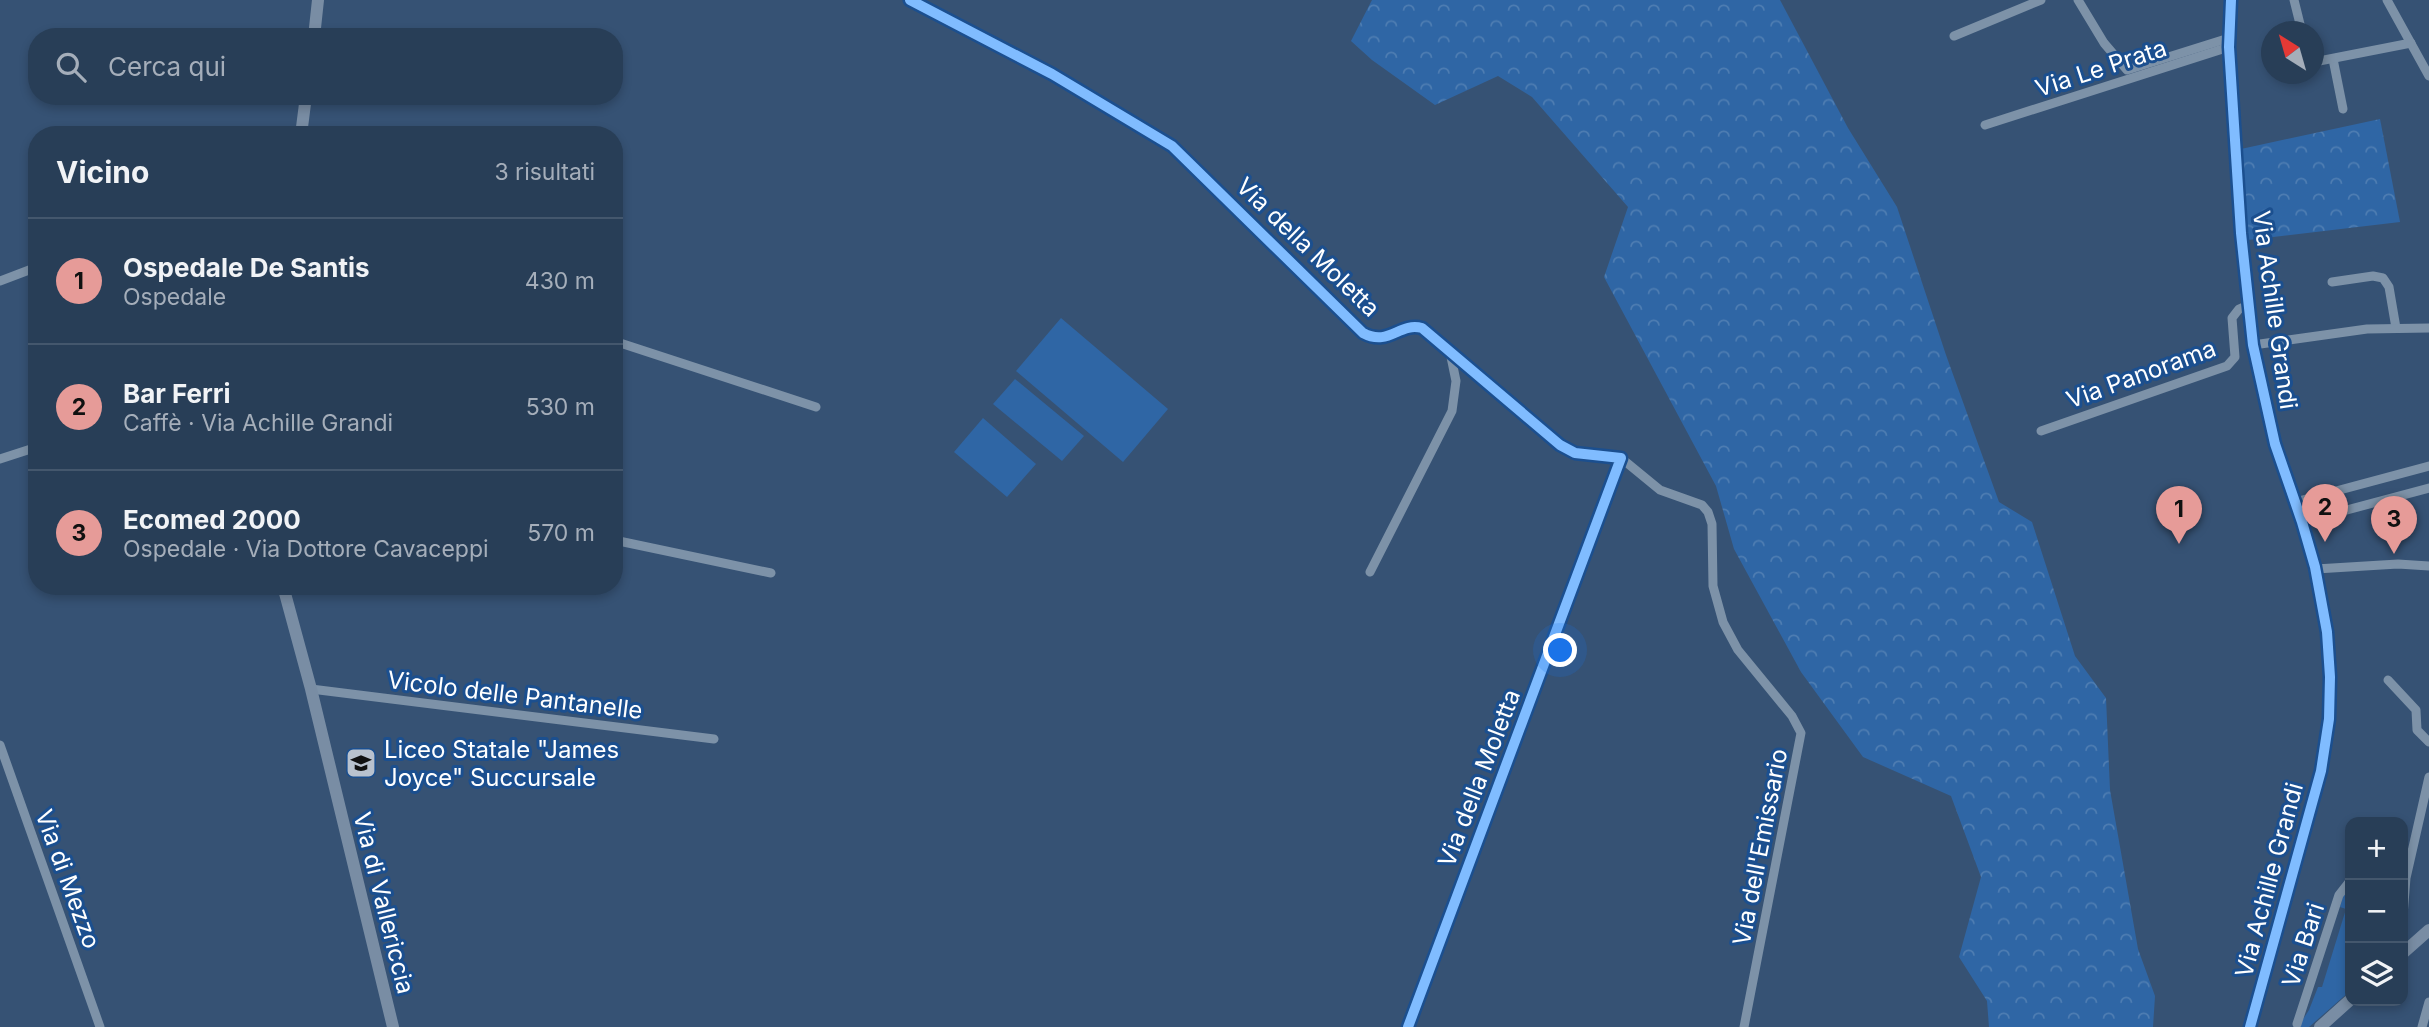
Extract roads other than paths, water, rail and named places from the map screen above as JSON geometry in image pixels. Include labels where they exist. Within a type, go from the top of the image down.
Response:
[{"type":"street","points":[[315,28],[318,0]]},
{"type":"street","name":"Via della Moletta","points":[[910,0],[1052,74],[1167,142],[1190,161],[1363,333],[1381,338],[1409,327],[1420,327],[1562,447],[1575,453],[1621,458],[1408,1027]]},
{"type":"street","points":[[1954,36],[2040,0]]},
{"type":"street","name":"Via Le Prata","points":[[2078,0],[2104,44],[2127,70],[2229,43]]},
{"type":"street","name":"Via Achille Grandi","points":[[2231,0],[2229,43],[2241,233],[2253,345],[2272,432],[2316,569],[2330,666],[2328,728],[2317,785],[2250,1027]]},
{"type":"street","points":[[2294,0],[2299,21]]},
{"type":"street","points":[[2387,0],[2429,76]]},
{"type":"street","name":"Via Le Prata","points":[[1985,125],[2229,43]]},
{"type":"street","points":[[2324,60],[2411,43]]},
{"type":"street","points":[[2333,59],[2343,109]]},
{"type":"street","points":[[302,126],[305,105]]},
{"type":"street","points":[[0,281],[28,270]]},
{"type":"street","points":[[2332,282],[2373,276],[2383,278],[2389,285],[2396,328]]},
{"type":"street","name":"Via Panorama","points":[[2041,431],[2227,366],[2235,357],[2232,318],[2239,309],[2248,305]]},
{"type":"street","points":[[2253,345],[2357,330],[2429,328]]},
{"type":"street","points":[[623,344],[816,407]]},
{"type":"street","points":[[1370,572],[1452,411],[1456,381],[1449,350]]},
{"type":"street","points":[[0,459],[28,450]]},
{"type":"street","name":"Via dell'Emissario","points":[[1621,458],[1655,486],[1702,505],[1708,512],[1712,524],[1713,586],[1723,622],[1743,657],[1800,729],[1801,742],[1744,1027]]},
{"type":"street","points":[[2295,502],[2429,466]]},
{"type":"street","points":[[2302,522],[2429,488]]},
{"type":"street","points":[[623,542],[771,573]]},
{"type":"street","points":[[2316,569],[2398,564],[2429,566]]},
{"type":"street","name":"Via di Vallericcia","points":[[285,595],[393,1027]]},
{"type":"street","points":[[2388,680],[2416,710],[2417,730],[2429,742]]},
{"type":"street","name":"Vicolo delle Pantanelle","points":[[311,689],[714,739]]},
{"type":"street","name":"Via di Mezzo","points":[[0,745],[100,1027]]},
{"type":"street","points":[[2408,862],[2429,777]]},
{"type":"street","name":"Via Bari","points":[[2297,1024],[2341,892],[2345,887]]},
{"type":"street","points":[[2408,949],[2429,930]]},
{"type":"street","points":[[2422,1027],[2429,1002]]},
{"type":"street","points":[[2320,1027],[2345,1004]]},
{"type":"place","name":"Bar Ferri","points":[[2325,542]]},
{"type":"place","name":"Ospedale De Santis","points":[[2179,544]]},
{"type":"place","name":"Ecomed 2000","points":[[2394,554]]},
{"type":"place","name":"Liceo Statale \"James Joyce\" Succursale","points":[[361,763]]}]
